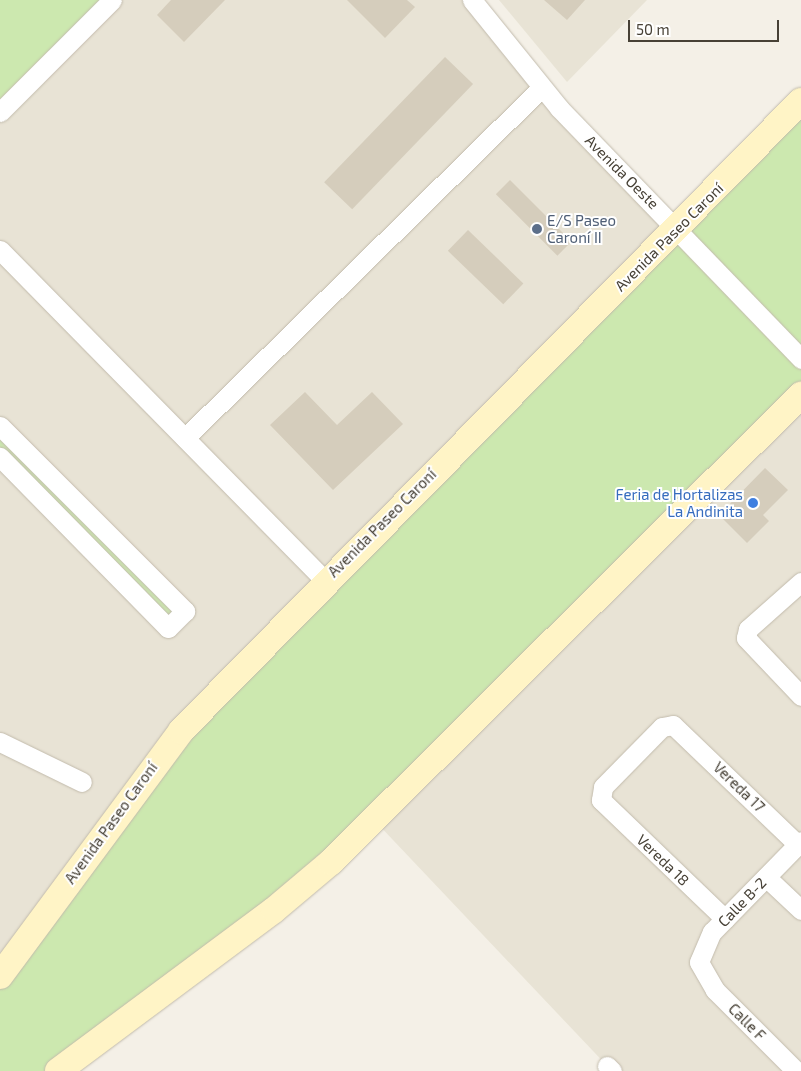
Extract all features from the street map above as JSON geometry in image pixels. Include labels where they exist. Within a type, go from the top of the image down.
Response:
[{"type":"street","points":[[0,112],[112,0]]},
{"type":"street","name":"Avenida Oeste","points":[[472,0],[541,88],[678,228],[801,360]]},
{"type":"street","points":[[185,438],[541,88]]},
{"type":"street","name":"Avenida Paseo Caroní","points":[[0,976],[156,761],[325,581],[678,228],[801,101]]},
{"type":"street","points":[[0,250],[325,581]]},
{"type":"street","points":[[58,1071],[318,873],[801,395]]},
{"type":"street","points":[[0,426],[185,611],[168,628],[0,457]]},
{"type":"street","points":[[801,582],[748,629],[748,642],[801,696]]},
{"type":"street","name":"Vereda 18","points":[[680,729],[662,727],[604,787],[602,800],[725,919]]},
{"type":"street","name":"Vereda 17","points":[[680,729],[799,843]]},
{"type":"street","points":[[0,742],[82,782]]},
{"type":"street","name":"Calle B-2","points":[[701,971],[705,943],[725,919],[799,843]]},
{"type":"street","points":[[766,877],[801,910]]},
{"type":"street","name":"Calle F","points":[[701,971],[796,1071]]},
{"type":"shaded area","points":[[0,0],[472,0],[678,228],[0,976]]},
{"type":"shaded area","points":[[499,0],[647,0],[567,82]]},
{"type":"shaded area","points":[[801,395],[801,1071],[612,1071],[375,821]]},
{"type":"green space","points":[[0,0],[112,0],[0,112]]},
{"type":"green space","points":[[801,101],[801,395],[439,758],[58,1071],[0,1071],[0,976],[122,807]]},
{"type":"green space","points":[[0,426],[185,611],[168,628],[0,457]]},
{"type":"building","points":[[171,0],[225,0],[184,42],[157,15]]},
{"type":"building","points":[[347,0],[407,0],[415,7],[385,38]]},
{"type":"building","points":[[544,0],[585,0],[567,20]]},
{"type":"building","points":[[445,57],[473,84],[352,209],[324,182]]},
{"type":"building","points":[[510,180],[572,242],[557,256],[496,194]]},
{"type":"building","points":[[468,230],[523,283],[503,304],[448,251]]},
{"type":"building","points":[[305,392],[337,425],[372,392],[403,424],[333,490],[270,425]]},
{"type":"building","name":"Feria de Hortalizas La Andinita","points":[[765,468],[788,490],[763,515],[769,521],[747,543],[719,515]]},
{"type":"place","name":"E/S Paseo Caroní II","points":[[537,229]]},
{"type":"place","name":"Feria de Hortalizas La Andinita","points":[[753,503]]}]
